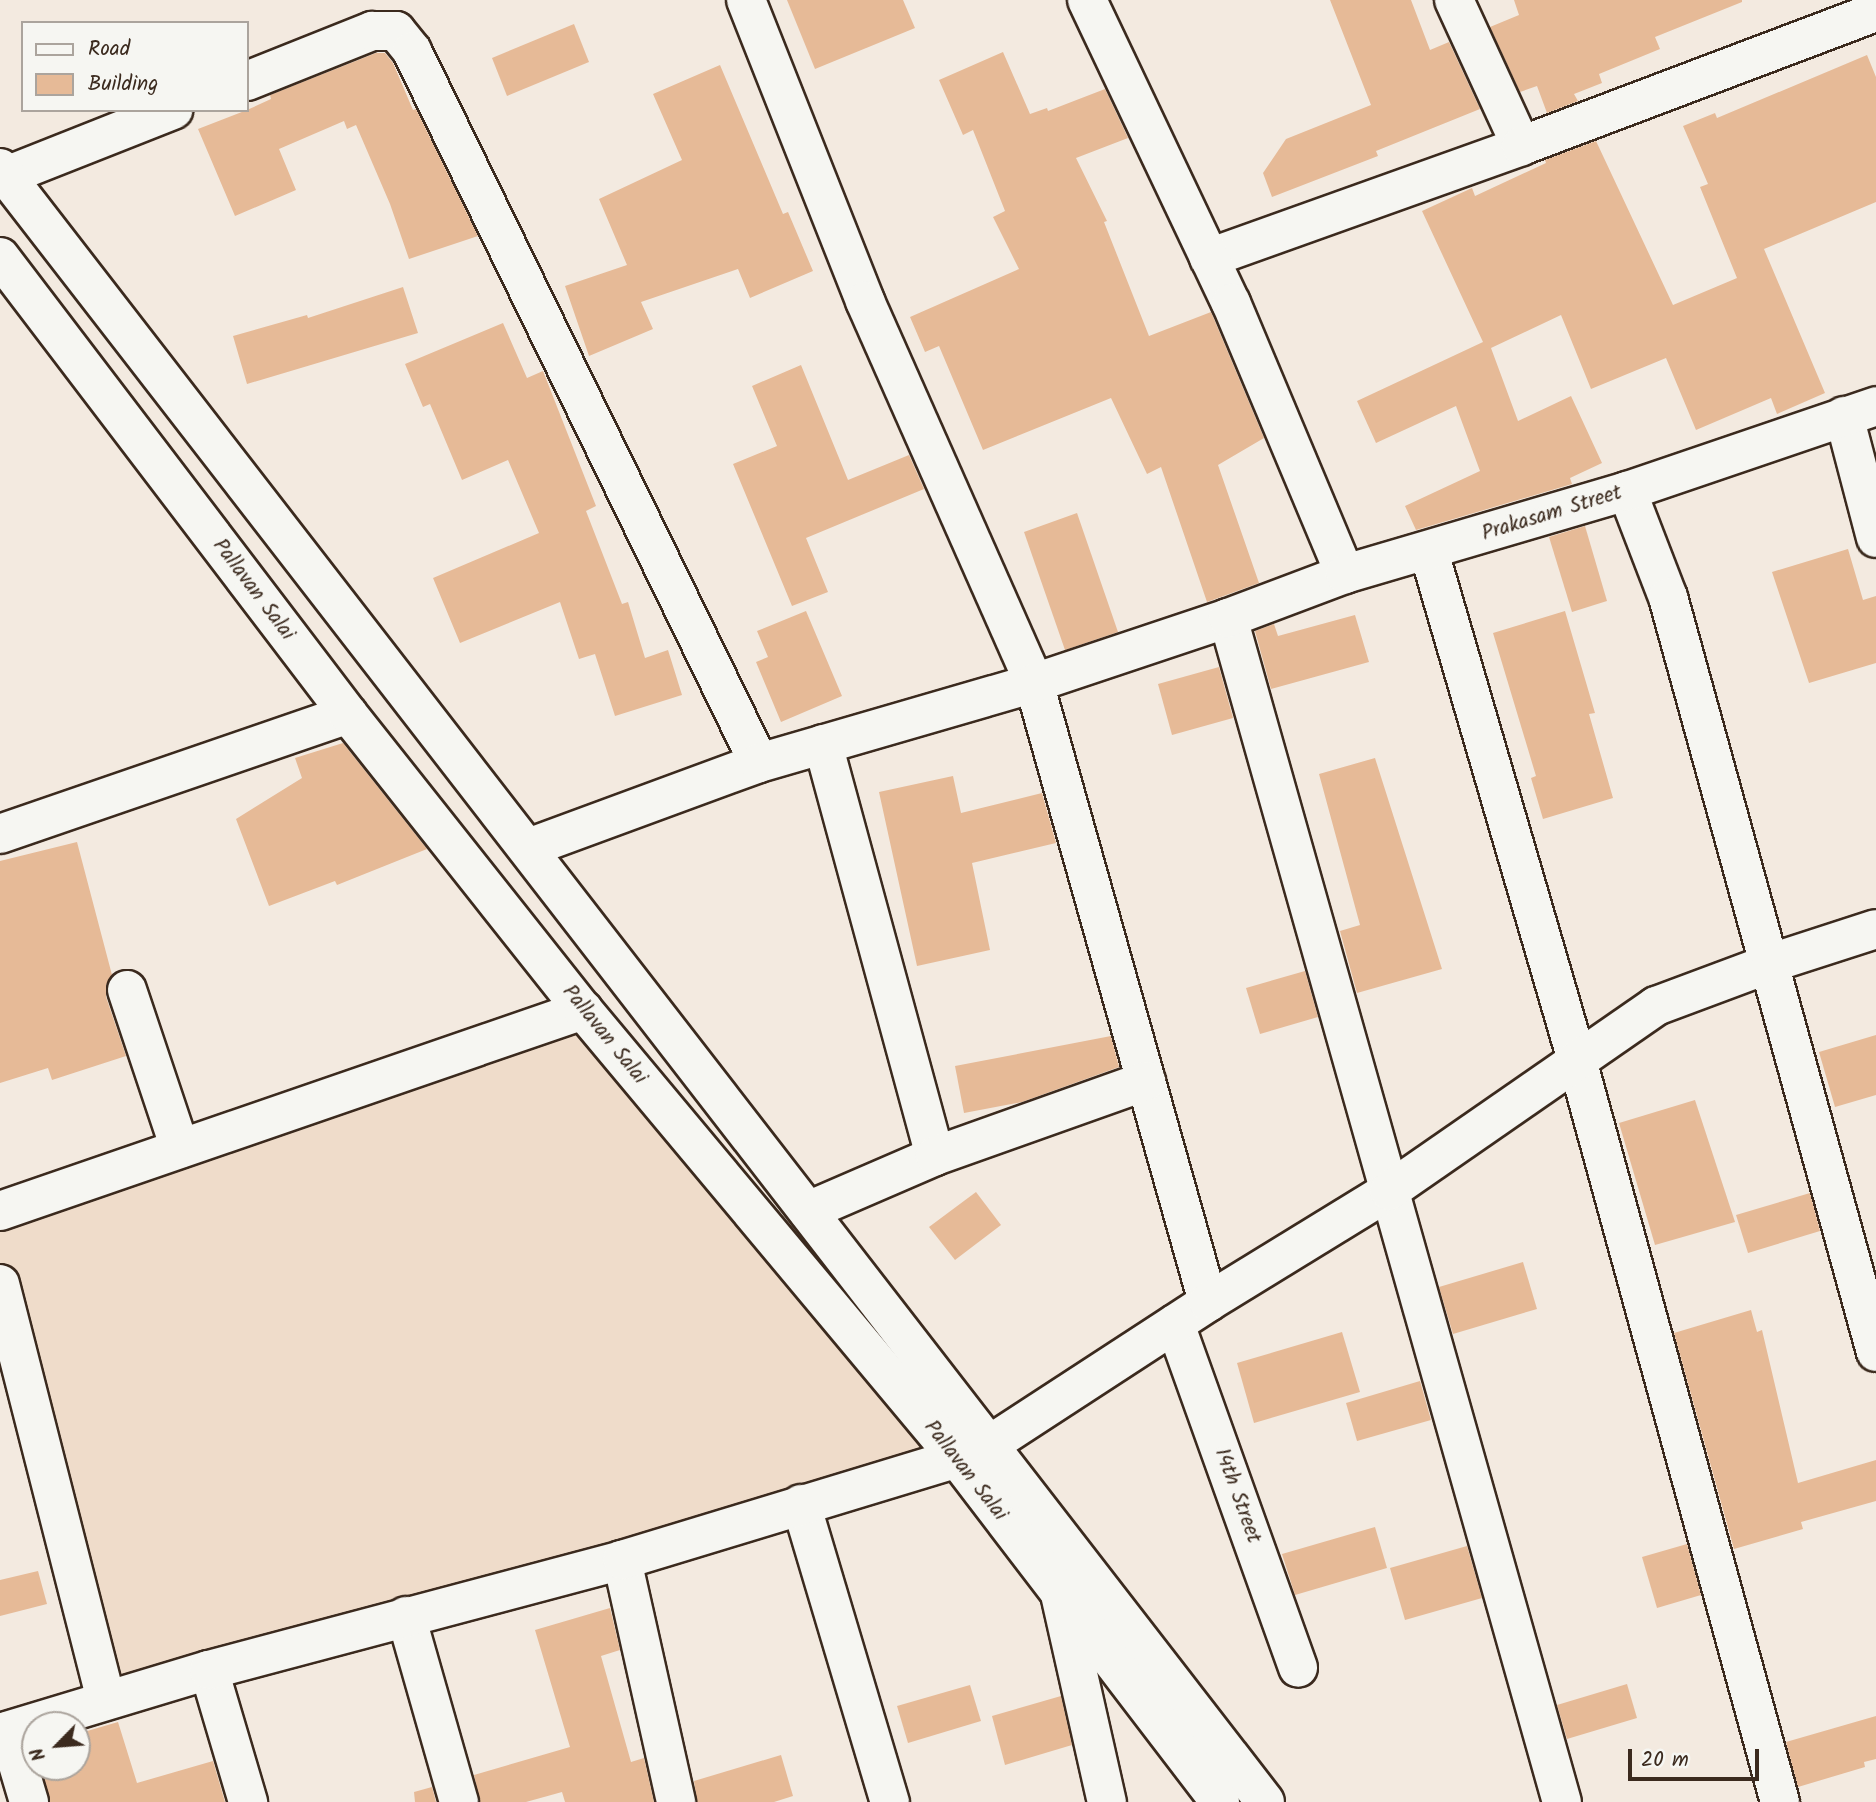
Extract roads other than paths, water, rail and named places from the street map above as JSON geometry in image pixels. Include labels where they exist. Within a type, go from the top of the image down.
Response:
[{"type":"street","points":[[746,0],[865,301],[1034,683],[1208,1302]]},
{"type":"street","points":[[1087,0],[1209,258],[1345,574]]},
{"type":"street","points":[[1454,0],[1521,146]]},
{"type":"street","points":[[1209,258],[1521,146],[1876,12]]},
{"type":"street","points":[[248,81],[372,32],[396,31],[412,51],[759,763]]},
{"type":"street","points":[[168,112],[3,172],[808,1211],[973,1451],[1265,1802]]},
{"type":"street","name":"Pallavan Salai","points":[[0,257],[348,714],[583,1010],[973,1451],[1060,1594],[1220,1802]]},
{"type":"street","points":[[1860,411],[1876,538]]},
{"type":"street","name":"Prakasam Street","points":[[528,848],[759,763],[1034,683],[1228,618],[1345,574],[1429,552],[1627,492],[1860,411]]},
{"type":"street","points":[[1627,492],[1668,597],[1876,1352]]},
{"type":"street","points":[[1429,552],[1577,1060],[1780,1802]]},
{"type":"street","points":[[1228,618],[1562,1802]]},
{"type":"street","points":[[0,834],[348,714]]},
{"type":"street","points":[[824,744],[935,1156]]},
{"type":"street","points":[[29,1802],[4,1732],[209,1670],[622,1560],[973,1451],[1389,1191],[1657,1006],[1771,963],[1876,929]]},
{"type":"street","points":[[127,990],[180,1149]]},
{"type":"street","points":[[0,1211],[583,1010]]},
{"type":"street","points":[[808,1211],[935,1156],[1146,1081]]},
{"type":"street","points":[[0,1284],[106,1700]]},
{"type":"street","name":"14th Street","points":[[1175,1324],[1298,1668]]},
{"type":"street","points":[[801,1504],[890,1802]]},
{"type":"street","points":[[622,1560],[676,1802]]},
{"type":"street","points":[[1060,1594],[1107,1802]]},
{"type":"street","points":[[407,1616],[459,1802]]},
{"type":"street","points":[[209,1670],[248,1802]]}]
